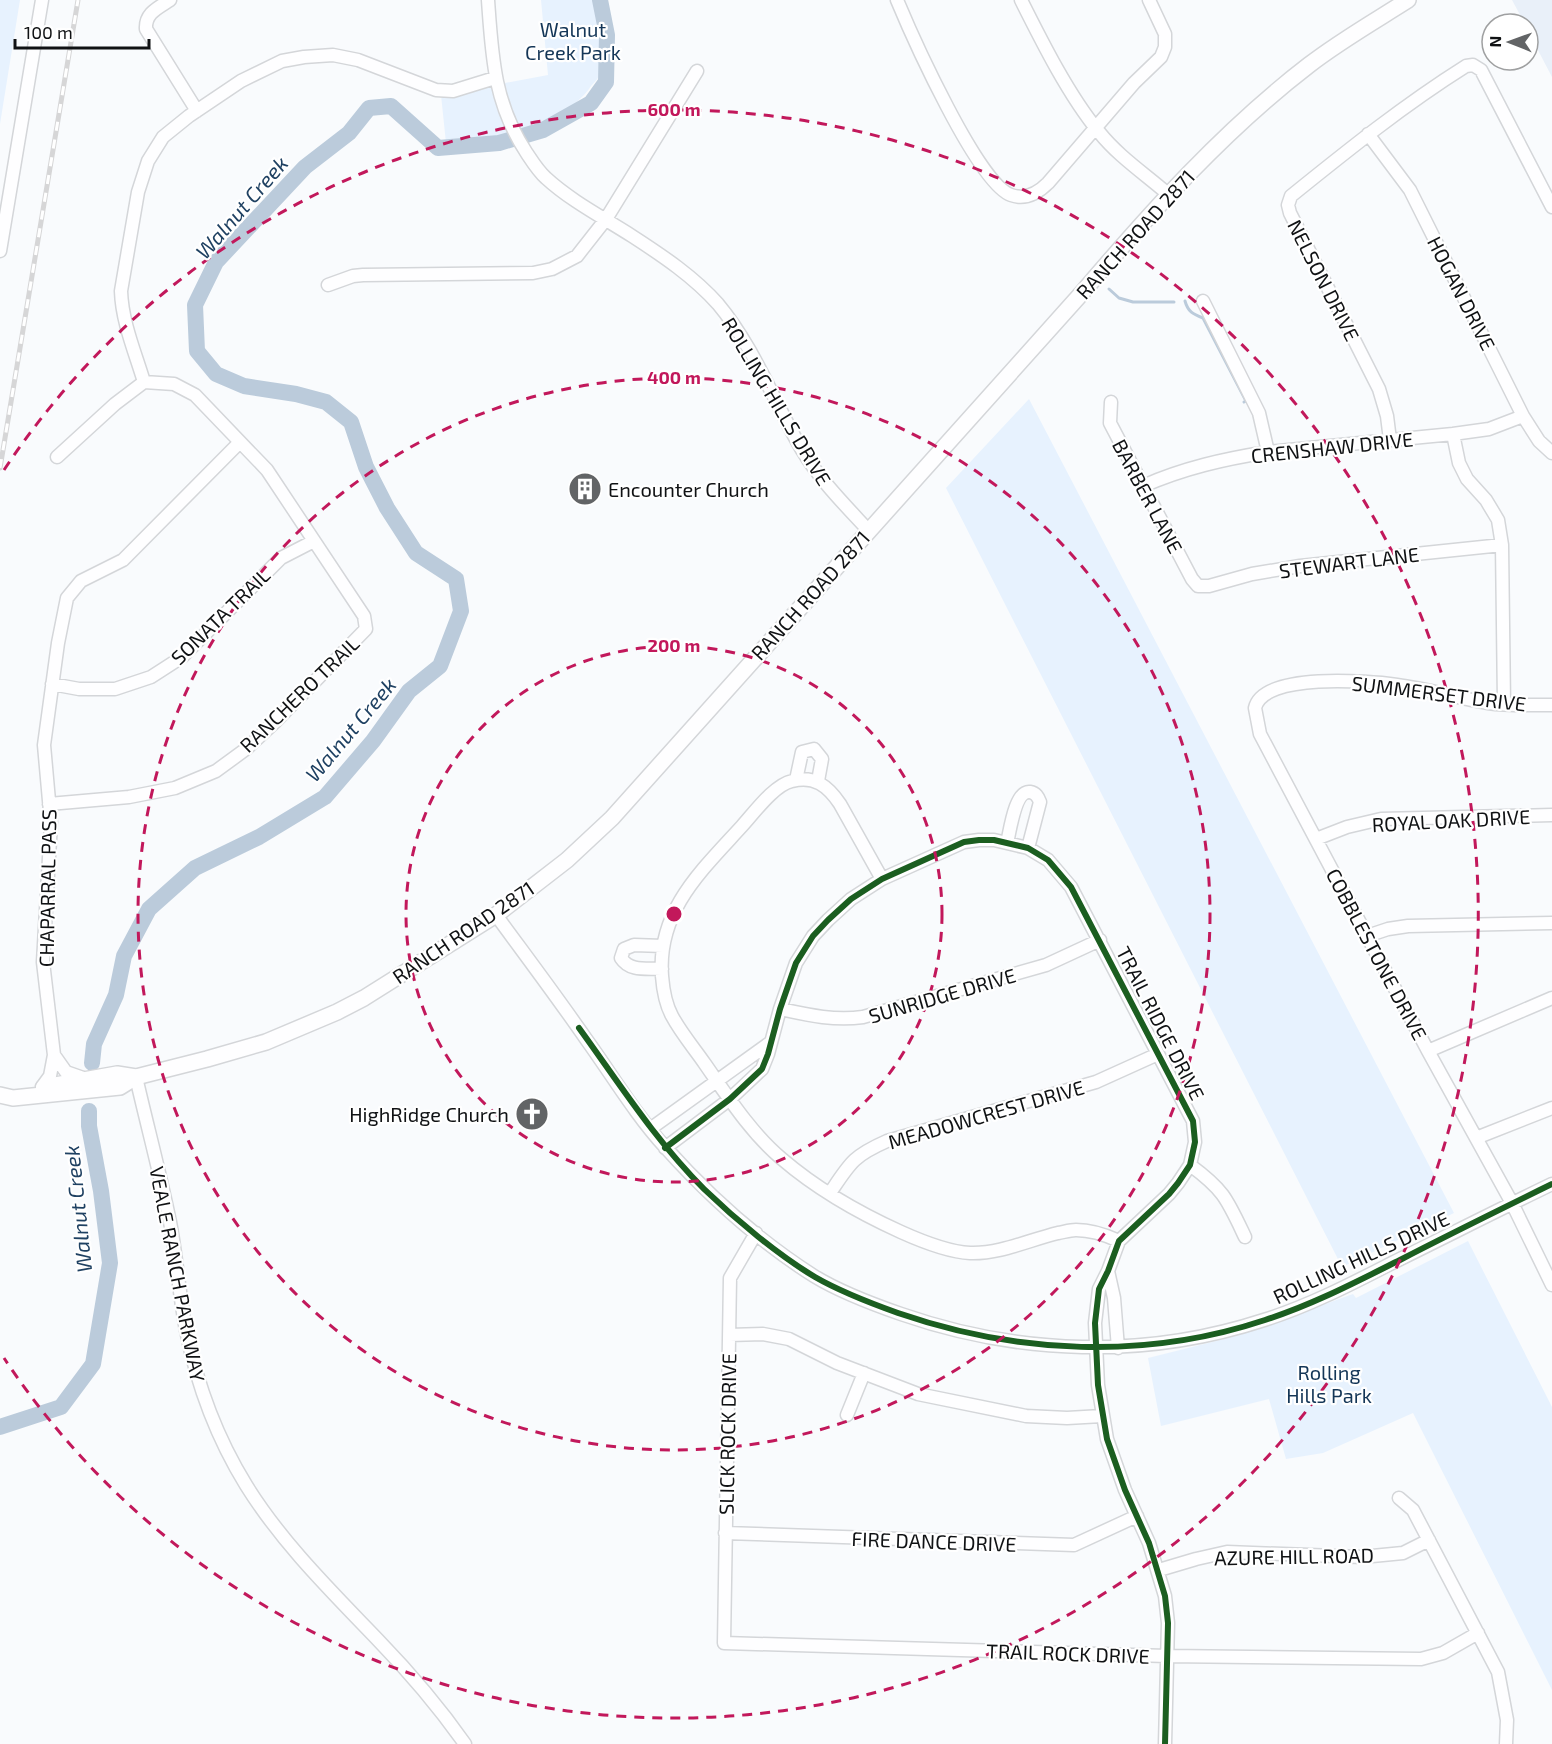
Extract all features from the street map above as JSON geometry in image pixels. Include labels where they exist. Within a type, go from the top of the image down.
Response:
[{"type":"main road","name":"RANCH ROAD 2871","points":[[2,1095],[13,1098],[120,1087],[136,1077],[266,1042],[327,1017],[364,998],[496,915],[567,860],[612,818],[1168,194],[1225,136],[1309,64],[1408,0]]},
{"type":"main road","name":"RANCH ROAD 2871","points":[[2,1095],[11,1090],[117,1074],[136,1077]]},
{"type":"street","points":[[0,251],[42,0]]},
{"type":"street","points":[[170,0],[151,12],[145,20],[146,29],[197,111]]},
{"type":"street","name":"ROLLING HILLS DRIVE","points":[[488,0],[495,78],[506,115],[518,140],[534,164],[544,177],[666,258],[692,279],[717,304],[740,334],[807,457],[824,481],[868,530]]},
{"type":"street","points":[[897,0],[933,81],[976,156],[997,186],[1013,196],[1026,197],[1040,191],[1134,83],[1161,57],[1165,47],[1165,34],[1149,0]]},
{"type":"street","points":[[1022,0],[1040,38],[1096,128],[1117,151],[1168,194]]},
{"type":"street","points":[[57,457],[115,404],[144,382],[122,307],[121,291],[138,192],[148,160],[163,137],[241,81],[282,61],[304,57],[333,55],[358,60],[435,90],[453,91],[495,78]]},
{"type":"street","name":"NELSON DRIVE","points":[[1390,440],[1387,416],[1379,389],[1290,213],[1288,205],[1291,196],[1420,95],[1466,66],[1473,65],[1482,70],[1552,207]]},
{"type":"street","points":[[328,285],[363,275],[533,273],[552,269],[577,256],[606,219],[697,71]]},
{"type":"street","name":"HOGAN DRIVE","points":[[1368,134],[1410,190],[1523,416],[1539,441],[1552,453]]},
{"type":"street","points":[[1203,301],[1258,413],[1268,452]]},
{"type":"street","name":"RANCHERO TRAIL","points":[[50,804],[129,797],[176,788],[216,771],[246,749],[275,722],[366,629],[364,615],[267,470],[195,395],[174,384],[144,382]]},
{"type":"street","name":"BARBER LANE","points":[[1111,402],[1110,423],[1192,579],[1198,586]]},
{"type":"street","name":"CRENSHAW DRIVE","points":[[1143,486],[1169,474],[1203,464],[1268,452],[1489,429],[1523,416]]},
{"type":"street","points":[[1453,434],[1459,463],[1467,479],[1486,500],[1498,520],[1502,545],[1504,704]]},
{"type":"street","name":"CHAPARRAL PASS","points":[[42,1087],[50,1076],[54,1055],[43,962],[51,823],[44,745],[58,643],[67,598],[81,581],[123,560],[240,442]]},
{"type":"street","name":"SONATA TRAIL","points":[[52,684],[79,689],[115,689],[151,677],[183,657],[281,558],[314,541]]},
{"type":"street","name":"STEWART LANE","points":[[1198,586],[1209,586],[1252,574],[1300,566],[1502,545]]},
{"type":"street","name":"SUMMERSET DRIVE","points":[[1258,700],[1269,692],[1288,686],[1341,681],[1397,685],[1504,704],[1552,705]]},
{"type":"street","name":"COBBLESTONE DRIVE","points":[[1258,700],[1255,708],[1260,734],[1428,1051],[1512,1203],[1552,1285]]},
{"type":"street","points":[[796,780],[802,752],[814,749],[822,759],[818,781]]},
{"type":"street","points":[[882,879],[832,792],[818,781],[796,780],[784,784],[691,883],[677,904],[666,930],[663,946],[663,986],[671,1014],[752,1129],[782,1159],[866,1216],[929,1244],[970,1253],[1007,1248],[1033,1239],[1075,1230],[1102,1234],[1119,1241]]},
{"type":"street","points":[[1007,843],[1017,800],[1022,794],[1030,792],[1037,795],[1040,802],[1028,848]]},
{"type":"street","name":"ROYAL OAK DRIVE","points":[[1316,839],[1347,827],[1381,819],[1552,815]]},
{"type":"street","name":"TRAIL RIDGE DRIVE","points":[[665,1148],[729,1099],[762,1069],[796,963],[813,936],[851,899],[882,879],[964,842],[994,840],[1028,848],[1048,860],[1071,887],[1193,1121],[1195,1142],[1190,1165],[1169,1194],[1119,1241],[1099,1289],[1095,1323],[1098,1385],[1107,1439],[1115,1466],[1158,1570],[1165,1596],[1168,1623],[1165,1744]]},
{"type":"street","name":"ROLLING HILLS DRIVE","points":[[496,915],[650,1129],[705,1190],[756,1233],[815,1277],[863,1299],[962,1332],[1007,1341],[1052,1346],[1118,1348],[1177,1341],[1265,1320],[1339,1290],[1552,1184]]},
{"type":"street","points":[[1367,936],[1388,929],[1408,926],[1552,923]]},
{"type":"street","name":"SUNRIDGE DRIVE","points":[[780,1009],[814,1017],[844,1020],[863,1017],[1046,965],[1100,940]]},
{"type":"street","points":[[662,969],[631,968],[621,958],[624,949],[634,945],[663,946]]},
{"type":"street","points":[[1428,1051],[1552,998]]},
{"type":"street","points":[[650,1129],[771,1042]]},
{"type":"street","name":"MEADOWCREST DRIVE","points":[[830,1193],[850,1162],[879,1145],[1096,1082],[1158,1054]]},
{"type":"street","points":[[54,1055],[66,1072],[86,1080]]},
{"type":"street","name":"VEALE RANCH PARKWAY","points":[[136,1077],[170,1223],[194,1367],[216,1427],[245,1484],[273,1525],[380,1642],[465,1744]]},
{"type":"street","points":[[1476,1138],[1552,1108]]},
{"type":"street","points":[[1190,1165],[1210,1180],[1226,1198],[1245,1237]]},
{"type":"street","name":"SLICK ROCK DRIVE","points":[[724,1643],[730,1278],[756,1233]]},
{"type":"street","points":[[1108,1271],[1114,1298],[1118,1348]]},
{"type":"street","points":[[729,1335],[763,1334],[789,1339],[837,1363],[918,1394],[1026,1416],[1067,1418],[1102,1416]]},
{"type":"street","points":[[847,1415],[864,1374]]},
{"type":"street","points":[[1399,1498],[1413,1510],[1498,1671],[1507,1720],[1506,1744]]},
{"type":"street","name":"FIRE DANCE DRIVE","points":[[725,1533],[1074,1545],[1137,1516]]},
{"type":"street","name":"AZURE HILL ROAD","points":[[1158,1570],[1196,1558],[1227,1552],[1362,1557],[1403,1553],[1429,1540]]},
{"type":"street","name":"TRAIL ROCK DRIVE","points":[[724,1643],[1167,1656],[1422,1659],[1443,1653],[1478,1633]]},
{"type":"shaded area","points":[[1512,0],[1552,0],[1552,77],[1540,54],[1540,12],[1518,12]]},
{"type":"green space","points":[[0,0],[20,0],[0,124]]},
{"type":"green space","name":"Walnut Creek Park","points":[[541,0],[595,0],[602,50],[598,78],[576,103],[543,123],[504,135],[446,143],[441,95],[548,75]]},
{"type":"green space","points":[[1029,399],[1454,1213],[1342,1267],[946,488]]},
{"type":"green space","name":"Rolling Hills Park","points":[[1468,1241],[1552,1407],[1552,1690],[1413,1413],[1323,1453],[1286,1459],[1269,1399],[1161,1426],[1148,1358],[1240,1335],[1353,1294],[1356,1298]]},
{"type":"waterway","name":"Walnut Creek","points":[[92,1063],[94,1044],[116,995],[124,956],[149,909],[195,868],[259,837],[325,797],[373,741],[409,691],[440,666],[461,611],[456,579],[416,553],[387,508],[366,467],[351,422],[326,402],[296,394],[244,386],[216,374],[197,351],[195,305],[216,262],[305,167],[349,133],[369,108],[391,106],[438,148],[499,143],[543,130],[591,103],[606,82],[607,35],[600,0]]},
{"type":"waterway","points":[[1109,289],[1119,298],[1133,302],[1174,302]]},
{"type":"waterway","points":[[1185,301],[1191,312],[1203,318],[1246,401],[1244,402]]},
{"type":"waterway","name":"Walnut Creek","points":[[0,1427],[61,1407],[93,1364],[110,1263],[101,1191],[89,1126],[89,1111]]},
{"type":"railway","points":[[0,468],[78,0]]},
{"type":"cycle path","points":[[665,1148],[730,1099],[762,1069],[796,963],[813,936],[851,899],[882,879],[964,842],[994,840],[1028,848],[1048,860],[1071,887],[1193,1121],[1195,1142],[1190,1165],[1169,1194],[1119,1241],[1099,1289],[1095,1323],[1098,1385],[1107,1439],[1125,1490],[1149,1543],[1165,1596],[1168,1623],[1165,1744]]},
{"type":"cycle path","points":[[579,1028],[669,1151],[704,1189],[757,1236],[801,1268],[835,1288],[898,1313],[943,1327],[989,1337],[1035,1344],[1081,1347],[1174,1342],[1220,1333],[1265,1320],[1317,1300],[1552,1184]]},
{"type":"place","name":"Encounter Church","points":[[585,489]]},
{"type":"place","name":"HighRidge Church","points":[[532,1114]]}]
